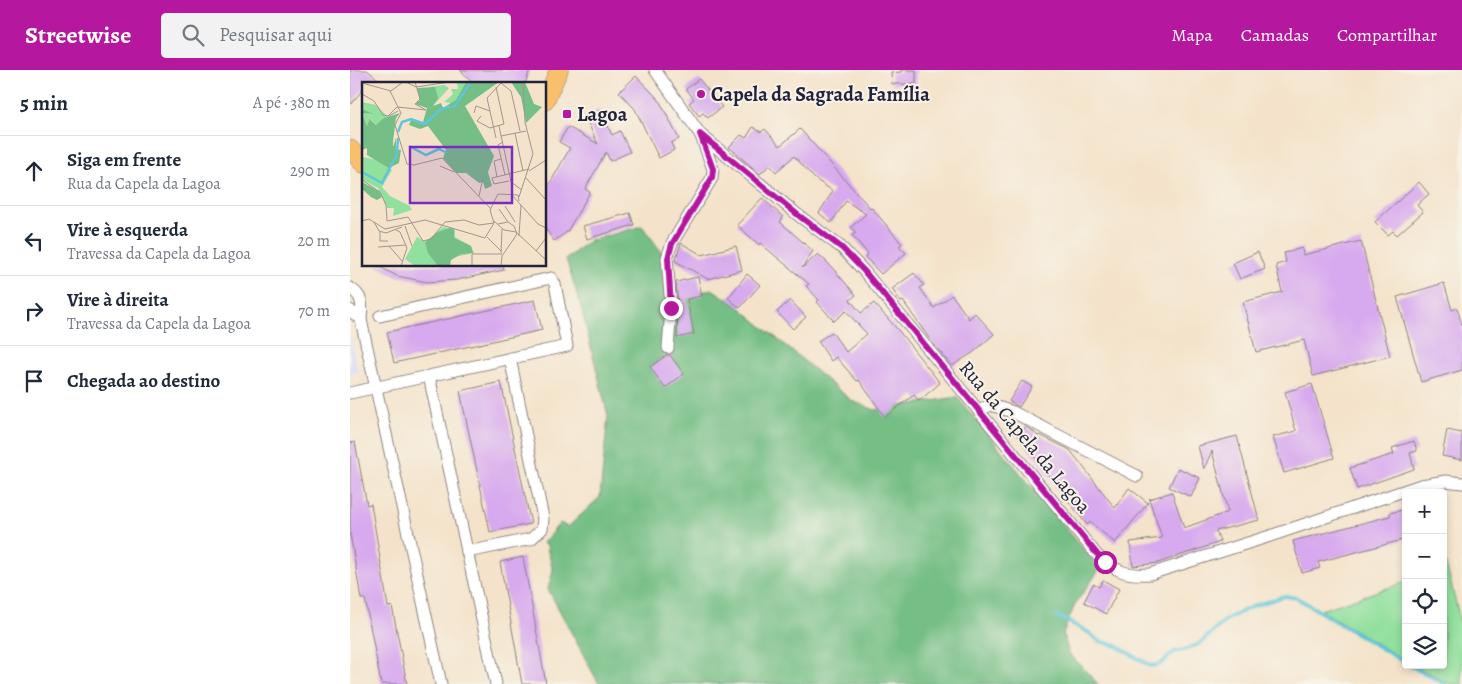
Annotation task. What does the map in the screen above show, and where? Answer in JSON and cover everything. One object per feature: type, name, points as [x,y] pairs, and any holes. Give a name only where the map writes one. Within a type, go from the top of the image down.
[{"type":"main road","points":[[546,99],[559,70]]},
{"type":"main road","points":[[350,149],[362,163]]},
{"type":"street","name":"Rua da Capela da Lagoa","points":[[654,70],[700,134],[798,215],[842,248],[864,271],[1097,554],[1114,568],[1134,575],[1150,574],[1421,485],[1446,481],[1462,483]]},
{"type":"street","points":[[668,348],[671,308],[668,258],[672,244],[712,178],[713,169],[700,134]]},
{"type":"street","points":[[350,393],[567,346],[555,284],[550,278],[380,316]]},
{"type":"street","points":[[350,288],[358,293],[362,305],[361,320],[440,684]]},
{"type":"street","points":[[350,310],[361,320]]},
{"type":"street","points":[[467,552],[531,538],[542,529],[543,518],[510,358]]},
{"type":"street","points":[[429,376],[496,684]]},
{"type":"street","points":[[978,410],[991,405],[1013,412],[1137,476]]},
{"type":"shaded area","points":[[350,336],[358,372],[350,374]]},
{"type":"green space","points":[[642,226],[661,251],[671,301],[712,289],[739,307],[852,401],[875,410],[957,397],[1100,569],[1075,604],[1063,634],[1069,653],[1098,684],[599,684],[548,589],[553,570],[548,546],[543,543],[560,523],[568,527],[600,497],[608,416],[581,307],[566,259],[589,241]]},
{"type":"green space","points":[[1447,568],[1462,628],[1462,684],[1450,684],[1421,669],[1447,669]]},
{"type":"green space","points":[[1402,583],[1402,659],[1321,610]]},
{"type":"building","points":[[350,70],[367,70],[382,82],[362,82],[362,90],[350,105]]},
{"type":"building","points":[[460,70],[530,70],[526,82],[473,82]]},
{"type":"building","points":[[901,70],[916,70],[916,84],[892,84],[891,73],[901,72]]},
{"type":"building","points":[[636,76],[659,100],[679,139],[671,143],[674,150],[659,158],[635,109],[619,92]]},
{"type":"building","name":"Capela da Sagrada Família","points":[[699,79],[722,107],[708,118],[703,113],[699,116],[689,103],[694,99],[686,89]]},
{"type":"building","points":[[600,110],[612,135],[620,131],[630,152],[610,161],[606,152],[585,189],[590,192],[567,232],[554,241],[546,229],[546,190],[570,148],[559,142],[568,127],[598,144],[585,117]]},
{"type":"building","points":[[753,127],[761,132],[765,129],[780,146],[800,129],[872,208],[902,244],[899,246],[906,253],[881,274],[865,257],[868,254],[852,235],[856,233],[851,227],[866,214],[846,201],[831,223],[819,213],[833,191],[815,179],[794,156],[776,172],[770,165],[760,174],[729,147],[741,135],[746,138]]},
{"type":"building","points":[[1419,182],[1429,194],[1417,205],[1423,212],[1397,235],[1393,231],[1388,235],[1375,222]]},
{"type":"building","points":[[762,198],[783,217],[780,222],[813,251],[802,268],[818,254],[856,295],[850,300],[861,313],[874,303],[940,383],[919,401],[914,395],[885,417],[859,380],[857,381],[836,357],[831,361],[818,341],[832,332],[846,352],[867,334],[846,311],[834,321],[806,286],[809,284],[760,243],[759,245],[737,225]]},
{"type":"building","points":[[630,213],[634,225],[587,239],[583,226]]},
{"type":"building","points":[[1361,241],[1390,356],[1313,376],[1304,340],[1256,352],[1243,302],[1282,292],[1276,265],[1286,262],[1284,253],[1302,248],[1303,255]]},
{"type":"building","points":[[681,243],[702,255],[736,246],[742,270],[708,279],[675,261]]},
{"type":"building","points":[[1258,252],[1265,269],[1240,279],[1233,263]]},
{"type":"building","points":[[378,266],[503,266],[504,270],[457,280],[427,282],[397,276]]},
{"type":"building","points":[[914,273],[924,285],[920,288],[934,308],[952,295],[969,319],[975,313],[994,334],[974,352],[952,366],[892,289]]},
{"type":"building","points":[[747,274],[760,285],[740,308],[728,298]]},
{"type":"building","points":[[698,277],[702,296],[687,299],[694,334],[677,338],[678,308],[676,282]]},
{"type":"building","points":[[1444,283],[1452,310],[1457,308],[1462,325],[1462,370],[1421,382],[1397,297]]},
{"type":"building","points":[[535,300],[542,330],[394,363],[387,332]]},
{"type":"building","points":[[790,300],[806,317],[793,329],[777,312]]},
{"type":"building","points":[[667,355],[670,355],[684,374],[665,388],[650,367]]},
{"type":"building","points":[[1022,381],[1032,387],[1019,407],[1009,401]]},
{"type":"building","points":[[501,382],[531,524],[490,532],[460,391]]},
{"type":"building","points":[[1312,384],[1334,458],[1284,473],[1273,437],[1296,431],[1285,392]]},
{"type":"building","points":[[1026,427],[1038,436],[1040,435],[1070,450],[1115,508],[1129,488],[1148,503],[1115,543],[1090,522],[1087,525],[1017,434]]},
{"type":"building","points":[[1447,430],[1462,433],[1462,460],[1442,456]]},
{"type":"building","points":[[1237,436],[1259,520],[1216,531],[1220,542],[1158,563],[1133,566],[1130,542],[1162,538],[1149,499],[1172,492],[1184,528],[1228,512],[1212,451],[1204,469],[1198,446]]},
{"type":"building","points":[[1414,441],[1417,451],[1410,453],[1414,469],[1357,489],[1350,468],[1394,454],[1392,448]]},
{"type":"building","points":[[355,442],[367,505],[371,504],[388,607],[392,606],[407,684],[381,684],[365,599],[361,599],[350,533],[350,443]]},
{"type":"building","points":[[1178,468],[1200,478],[1191,497],[1169,487]]},
{"type":"building","points":[[1402,510],[1402,540],[1318,562],[1320,568],[1302,573],[1293,541],[1390,516],[1390,513]]},
{"type":"building","points":[[523,557],[546,684],[522,684],[500,562]]},
{"type":"building","points":[[1103,580],[1119,589],[1106,614],[1084,602],[1093,584],[1099,587]]},
{"type":"waterway","points":[[1057,616],[1088,632],[1099,641],[1115,645],[1151,666],[1161,664],[1174,652],[1199,644],[1227,619],[1253,606],[1285,596],[1297,598],[1402,661]]},
{"type":"waterway","points":[[1417,669],[1445,684]]},
{"type":"place","name":"Capela da Sagrada Família","points":[[701,94]]},
{"type":"place","name":"Lagoa","points":[[567,114]]},
{"type":"route","points":[[671,308],[668,258],[672,244],[712,178],[713,169],[700,134],[798,215],[842,248],[864,271],[1105,562]]}]
